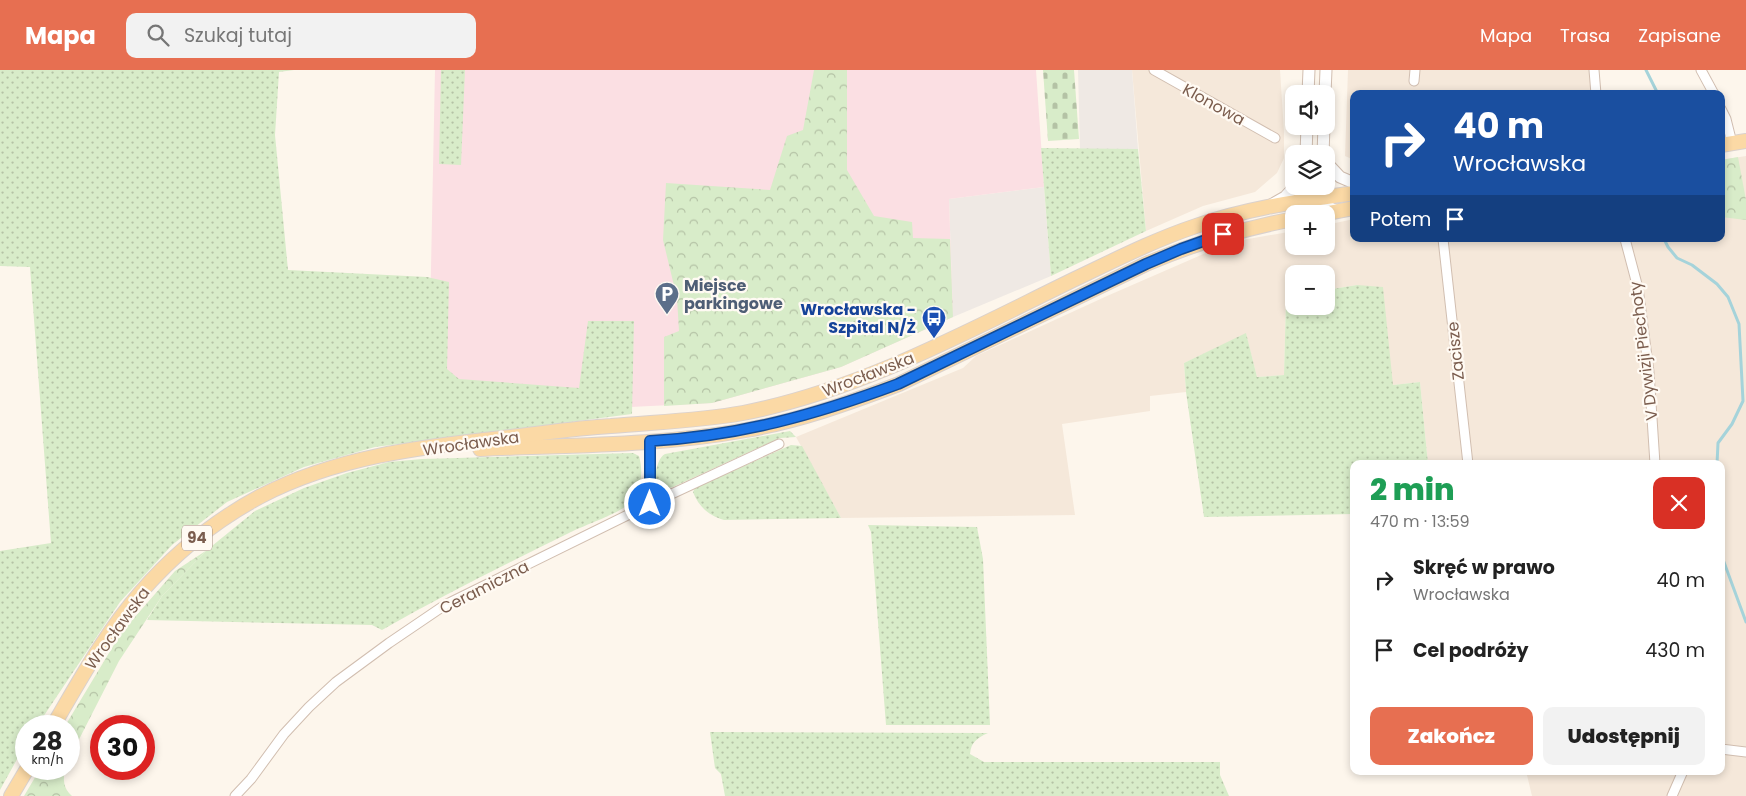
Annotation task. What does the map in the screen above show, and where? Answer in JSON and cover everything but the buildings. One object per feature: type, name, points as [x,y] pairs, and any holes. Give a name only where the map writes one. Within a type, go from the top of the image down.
[{"type":"main road","points":[[1726,144],[1746,141]]},
{"type":"main road","name":"Wrocławska","points":[[1335,193],[1350,193]]},
{"type":"main road","name":"Wrocławska","points":[[60,715],[91,662],[136,598],[170,563],[200,536],[232,513],[284,485],[342,464],[431,446],[596,427],[668,423],[711,418],[743,413],[803,398],[889,368],[1156,241],[1217,219],[1267,208],[1311,195]]},
{"type":"main road","points":[[1335,212],[1350,209]]},
{"type":"main road","name":"Wrocławska","points":[[415,450],[457,450],[678,440],[746,430],[807,415],[857,400],[898,384],[1146,264],[1181,249],[1223,234],[1285,220]]},
{"type":"main road","points":[[11,796],[21,780]]},
{"type":"street","name":"Klonowa","points":[[1154,70],[1274,138]]},
{"type":"street","points":[[1308,85],[1309,70]]},
{"type":"street","points":[[1325,85],[1326,70]]},
{"type":"street","points":[[1414,81],[1415,70]]},
{"type":"street","points":[[1594,70],[1596,90]]},
{"type":"street","points":[[1701,70],[1712,90]]},
{"type":"street","points":[[1725,117],[1726,144]]},
{"type":"street","points":[[1335,172],[1340,177],[1350,182]]},
{"type":"street","points":[[1267,208],[1287,195]]},
{"type":"street","points":[[1319,195],[1325,207],[1339,211]]},
{"type":"street","name":"Zacisze","points":[[1443,242],[1468,460]]},
{"type":"street","name":"V Dywizji Piechoty","points":[[1626,242],[1639,296],[1649,372],[1655,460]]},
{"type":"street","points":[[650,441],[650,504]]},
{"type":"street","name":"Ceramiczna","points":[[235,796],[251,779],[284,734],[336,682],[445,605],[650,504],[779,444]]},
{"type":"street","points":[[1725,749],[1746,752]]},
{"type":"street","points":[[1672,796],[1681,775]]},
{"type":"shaded area","points":[[435,70],[1036,70],[1044,187],[949,199],[953,317],[841,367],[712,403],[428,417]]},
{"type":"shaded area","points":[[1078,70],[1132,70],[1138,149],[1080,149]]},
{"type":"shaded area","points":[[1132,70],[1280,70],[1284,158],[1277,173],[1255,192],[1203,206],[1146,231]]},
{"type":"shaded area","points":[[1348,70],[1589,70],[1591,90],[1350,90],[1350,158],[1345,156]]},
{"type":"shaded area","points":[[1746,156],[1746,796],[1532,796],[1527,775],[1725,775],[1725,460],[1428,460],[1420,382],[1393,385],[1357,285],[1335,289],[1335,265],[1285,265],[1284,375],[1257,377],[1246,334],[1184,363],[1186,392],[1150,396],[1150,411],[1062,424],[1075,515],[841,518],[796,437],[963,368],[976,356],[1231,242],[1285,233],[1285,255],[1335,255],[1335,223],[1350,220],[1350,242],[1725,242],[1725,159]]},
{"type":"shaded area","points":[[1044,187],[1051,276],[953,317],[949,199]]},
{"type":"green space","points":[[0,70],[294,70],[279,72],[275,135],[288,270],[427,277],[449,282],[447,369],[459,379],[579,388],[588,321],[634,321],[632,414],[375,447],[304,467],[227,502],[172,545],[120,602],[44,715],[15,715],[15,763],[0,790],[0,551],[51,543],[30,267],[0,266]]},
{"type":"green space","points":[[441,70],[465,70],[461,165],[439,164]]},
{"type":"green space","points":[[814,70],[847,70],[847,170],[874,216],[912,222],[913,238],[950,239],[953,317],[841,367],[712,403],[664,406],[664,337],[679,331],[677,298],[663,240],[666,183],[770,190],[787,136],[803,130]]},
{"type":"green space","points":[[1043,70],[1074,70],[1079,139],[1048,141]]},
{"type":"green space","points":[[1041,148],[1138,149],[1146,231],[1051,276]]},
{"type":"green space","points":[[1738,157],[1746,200],[1746,220],[1725,217],[1725,159]]},
{"type":"green space","points":[[1357,285],[1383,287],[1393,385],[1420,382],[1428,460],[1350,460],[1350,514],[1204,517],[1186,392],[1184,363],[1246,333],[1257,377],[1284,375],[1286,315],[1335,315],[1335,289]]},
{"type":"green space","points":[[790,431],[796,437],[780,438],[673,487],[663,489],[657,484],[657,467],[660,459],[665,454]]},
{"type":"green space","points":[[791,445],[802,446],[841,518],[724,520],[713,516],[705,510],[695,497],[693,492],[695,488]]},
{"type":"green space","points":[[633,453],[639,456],[641,476],[638,489],[627,505],[608,516],[498,568],[382,630],[372,625],[147,620],[162,596],[207,550],[255,511],[304,488],[347,473],[389,462],[422,459]]},
{"type":"green space","points":[[868,525],[977,527],[983,559],[990,725],[886,725],[871,532]]},
{"type":"green space","points":[[207,550],[162,596],[119,661],[80,737],[80,715],[72,715],[121,633],[175,571]]},
{"type":"green space","points":[[710,732],[988,733],[975,741],[970,754],[984,762],[1220,762],[1220,775],[1229,796],[725,796],[721,774],[715,768]]},
{"type":"green space","points":[[33,780],[64,780],[67,790],[72,796],[24,796]]},
{"type":"waterway","points":[[1646,70],[1656,90]]},
{"type":"waterway","points":[[1666,242],[1677,258],[1692,265],[1717,284],[1728,297],[1739,324],[1743,401],[1732,424],[1718,443],[1717,460]]},
{"type":"waterway","points":[[1725,565],[1746,622]]},
{"type":"place","name":"Miejsce parkingowe","points":[[667,315]]},
{"type":"place","name":"Wrocławska - Szpital N/Ż","points":[[934,339]]},
{"type":"route","points":[[650,504],[650,441],[678,440],[746,430],[857,400],[898,384],[1146,264],[1223,234]]}]
